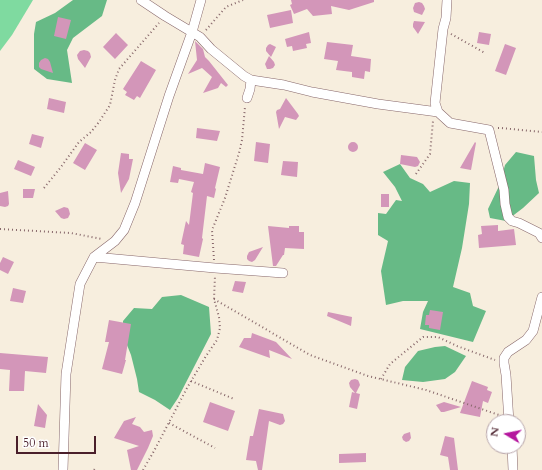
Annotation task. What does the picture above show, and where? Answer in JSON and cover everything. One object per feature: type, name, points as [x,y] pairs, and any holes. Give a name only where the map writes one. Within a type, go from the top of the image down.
[{"type":"street","points":[[141,0],[200,37],[211,49],[251,80],[284,85],[312,92],[436,112],[450,123],[489,130],[504,190],[508,217],[512,221],[539,233],[542,238]]},
{"type":"street","points":[[63,470],[66,374],[80,284],[94,257],[115,241],[124,230],[135,203],[168,96],[192,32],[201,0]]},
{"type":"street","points":[[436,112],[435,102],[447,0]]},
{"type":"street","points":[[247,98],[251,80]]},
{"type":"street","points":[[94,257],[283,273]]},
{"type":"street","points":[[509,414],[504,358],[508,352],[526,340],[532,331],[542,297]]},
{"type":"street","points":[[512,454],[513,470]]},
{"type":"path","points":[[200,37],[226,7],[243,0]]},
{"type":"path","points":[[44,188],[79,142],[91,132],[99,122],[110,105],[115,80],[119,70],[165,16]]},
{"type":"path","points":[[443,29],[485,53]]},
{"type":"path","points":[[143,470],[191,381],[217,340],[220,328],[214,299],[215,268],[212,230],[225,198],[239,152],[242,140],[244,109],[247,98]]},
{"type":"path","points":[[416,174],[430,154],[436,112]]},
{"type":"path","points":[[489,130],[501,128],[542,132]]},
{"type":"path","points":[[0,230],[71,233],[115,241]]},
{"type":"path","points":[[214,299],[310,355],[368,376],[426,390],[495,414]]},
{"type":"path","points":[[381,379],[390,364],[423,337],[438,337],[457,346],[504,363]]},
{"type":"path","points":[[191,381],[234,399]]},
{"type":"path","points":[[169,423],[215,448]]},
{"type":"green space","points":[[0,0],[33,0],[12,35],[0,51]]},
{"type":"green space","points":[[73,0],[107,0],[102,16],[73,38],[67,50],[72,83],[47,79],[34,69],[34,34],[36,22],[55,13]]},
{"type":"green space","points":[[516,152],[534,156],[536,180],[539,193],[506,221],[490,218],[488,209],[500,184],[505,165]]},
{"type":"green space","points":[[400,164],[410,178],[423,184],[430,192],[454,181],[470,183],[469,204],[462,248],[453,287],[470,293],[473,306],[486,311],[473,342],[420,329],[423,312],[428,301],[403,301],[386,305],[381,271],[388,241],[378,235],[378,213],[386,214],[396,200],[402,201],[395,187],[383,172]]},
{"type":"green space","points":[[181,295],[209,307],[211,334],[178,398],[170,410],[139,392],[131,355],[123,335],[123,321],[134,308],[152,309],[162,297]]},
{"type":"green space","points":[[445,346],[466,356],[455,372],[445,379],[423,382],[402,380],[405,367],[418,351]]},
{"type":"building","points":[[291,0],[374,0],[374,2],[349,10],[331,6],[332,14],[313,16],[307,9],[294,14],[290,5],[292,4]]},
{"type":"building","points":[[415,3],[422,3],[425,9],[422,15],[414,12],[413,8]]},
{"type":"building","points":[[291,10],[293,23],[270,28],[267,15]]},
{"type":"building","points":[[58,17],[71,20],[66,39],[54,36]]},
{"type":"building","points":[[414,21],[425,22],[418,34],[413,27]]},
{"type":"building","points":[[309,32],[311,43],[306,44],[307,48],[293,51],[292,46],[287,47],[285,39]]},
{"type":"building","points":[[479,32],[491,34],[489,45],[477,43]]},
{"type":"building","points":[[116,33],[128,45],[115,59],[103,47]]},
{"type":"building","points":[[195,41],[203,49],[205,57],[228,85],[226,87],[221,83],[218,88],[203,93],[212,77],[202,68],[188,74],[197,60]]},
{"type":"building","points":[[327,42],[353,45],[351,56],[371,59],[370,72],[365,71],[364,79],[352,77],[352,72],[336,70],[338,61],[324,59]]},
{"type":"building","points":[[270,44],[276,47],[271,57],[266,51],[266,48]]},
{"type":"building","points":[[505,44],[516,48],[506,75],[495,71]]},
{"type":"building","points":[[84,50],[90,53],[91,57],[85,68],[78,59],[77,55],[80,51]]},
{"type":"building","points":[[269,56],[275,65],[273,68],[267,69],[265,64]]},
{"type":"building","points":[[45,58],[50,62],[53,73],[39,67],[41,60]]},
{"type":"building","points":[[141,61],[156,70],[140,98],[137,96],[134,100],[125,95],[127,92],[123,89]]},
{"type":"building","points":[[49,98],[66,102],[64,113],[47,109]]},
{"type":"building","points":[[286,98],[299,116],[296,120],[285,117],[279,129],[276,112],[280,109]]},
{"type":"building","points":[[197,128],[220,131],[217,141],[196,138]]},
{"type":"building","points":[[32,134],[44,137],[41,148],[29,144]]},
{"type":"building","points":[[256,142],[270,144],[268,163],[254,161]]},
{"type":"building","points":[[351,142],[355,142],[358,147],[355,152],[351,152],[348,149],[348,145]]},
{"type":"building","points":[[475,142],[471,170],[460,168]]},
{"type":"building","points":[[85,143],[97,150],[85,170],[73,163]]},
{"type":"building","points":[[121,153],[129,154],[129,159],[133,159],[129,179],[121,193],[118,173]]},
{"type":"building","points":[[401,155],[417,157],[420,162],[418,166],[415,167],[400,164]]},
{"type":"building","points":[[18,160],[35,167],[31,176],[14,169]]},
{"type":"building","points":[[283,161],[298,162],[297,177],[281,175]]},
{"type":"building","points":[[205,163],[220,167],[214,198],[207,196],[203,239],[199,257],[183,254],[184,245],[181,244],[186,221],[189,225],[193,193],[191,192],[194,182],[179,179],[178,183],[170,182],[173,166],[181,168],[181,170],[203,174]]},
{"type":"building","points":[[23,189],[35,189],[33,198],[23,198]]},
{"type":"building","points":[[8,191],[8,206],[0,206],[0,193]]},
{"type":"building","points":[[381,194],[389,194],[389,207],[381,207]]},
{"type":"building","points":[[64,207],[68,208],[70,214],[68,218],[64,219],[61,218],[55,211]]},
{"type":"building","points":[[498,225],[498,231],[514,229],[516,245],[479,248],[478,235],[482,234],[481,226]]},
{"type":"building","points":[[268,226],[289,228],[289,226],[299,226],[299,232],[304,232],[304,249],[285,248],[284,255],[276,266],[273,266]]},
{"type":"building","points":[[263,247],[255,260],[252,262],[247,259],[249,252]]},
{"type":"building","points":[[3,257],[14,262],[8,274],[0,270],[0,263]]},
{"type":"building","points":[[235,281],[246,282],[243,293],[232,291]]},
{"type":"building","points":[[13,288],[26,291],[23,303],[10,301]]},
{"type":"building","points":[[430,310],[443,312],[440,330],[429,328],[429,325],[425,325],[426,315],[429,315]]},
{"type":"building","points":[[328,312],[352,317],[351,326],[327,316]]},
{"type":"building","points":[[109,320],[131,324],[126,360],[122,374],[102,369],[109,342],[105,342]]},
{"type":"building","points":[[252,333],[276,342],[292,359],[269,350],[270,358],[239,347],[244,338],[251,338]]},
{"type":"building","points":[[0,353],[48,357],[46,373],[25,371],[24,391],[9,391],[10,370],[0,369]]},
{"type":"building","points":[[351,380],[358,380],[360,385],[356,393],[360,394],[357,409],[349,407],[352,392],[355,393],[350,387],[349,383]]},
{"type":"building","points":[[472,381],[488,387],[487,390],[492,392],[488,403],[483,401],[480,417],[460,413]]},
{"type":"building","points":[[210,402],[235,411],[228,431],[203,422]]},
{"type":"building","points":[[444,402],[461,407],[441,412],[436,405]]},
{"type":"building","points":[[38,404],[47,415],[45,428],[34,426]]},
{"type":"building","points":[[259,409],[283,414],[285,421],[280,425],[269,421],[262,470],[258,470],[256,461],[246,460],[250,436],[253,436]]},
{"type":"building","points":[[136,417],[132,424],[140,427],[144,432],[152,430],[153,436],[137,470],[131,470],[127,450],[139,446],[114,438],[124,421]]},
{"type":"building","points":[[410,432],[411,438],[406,442],[402,437],[404,434]]},
{"type":"building","points":[[445,436],[454,438],[458,470],[450,470],[448,457],[440,455]]},
{"type":"building","points":[[366,453],[366,462],[339,463],[339,454]]}]
